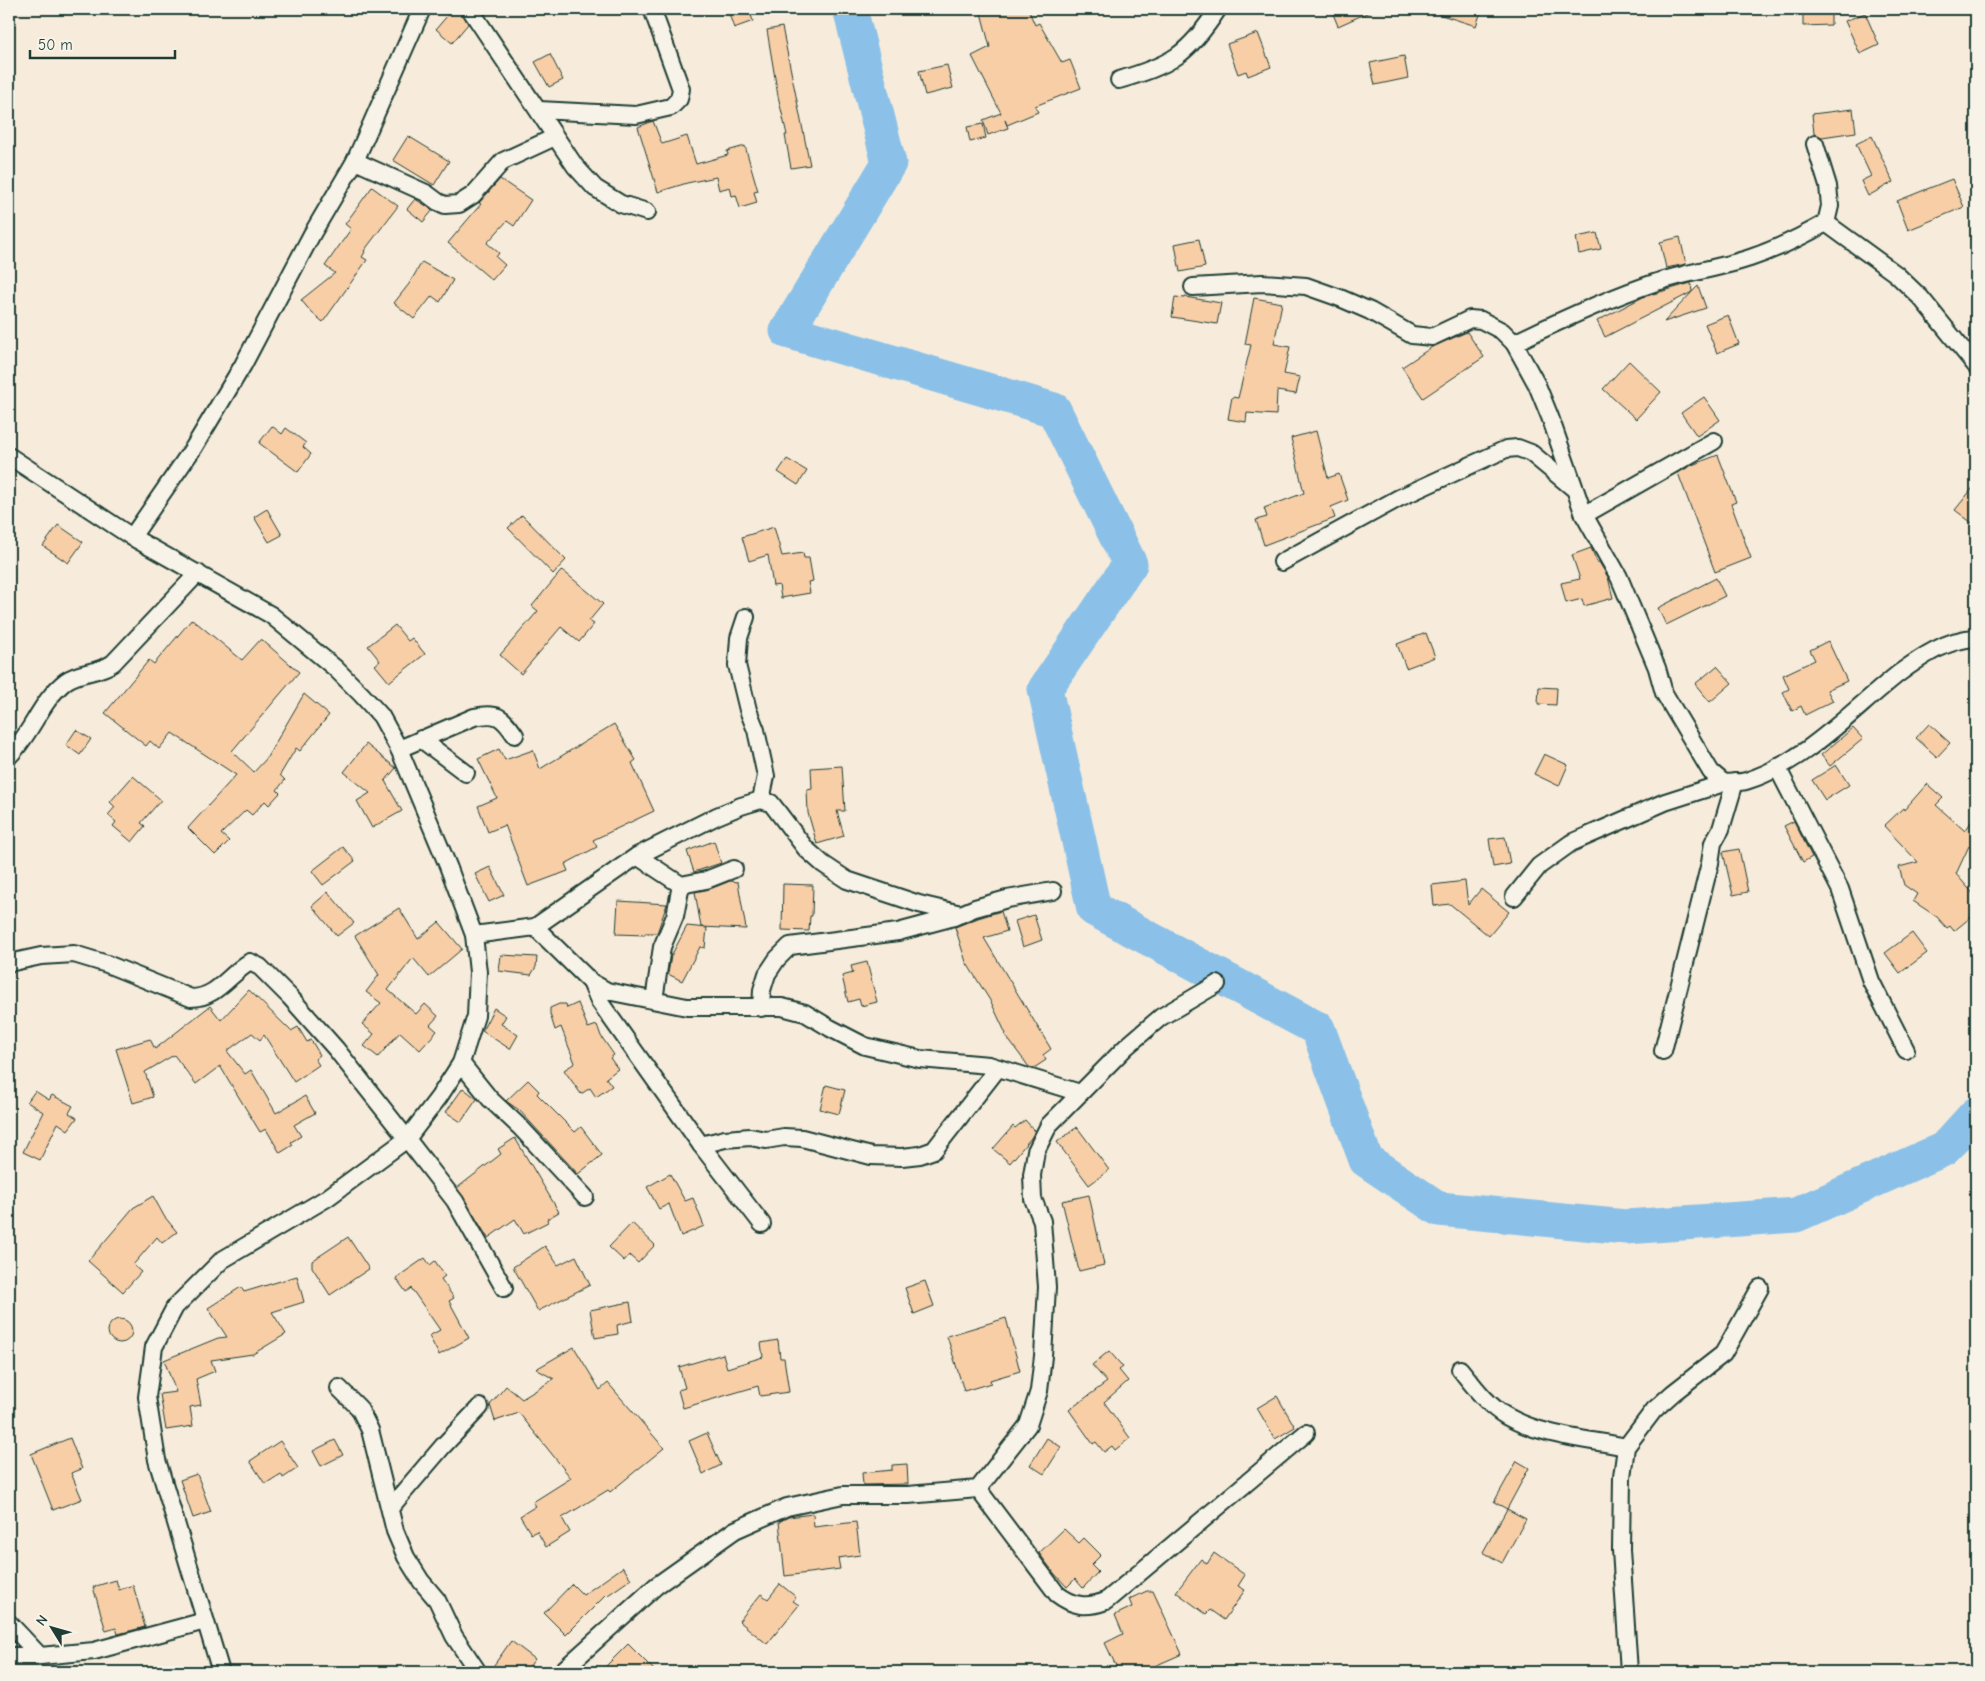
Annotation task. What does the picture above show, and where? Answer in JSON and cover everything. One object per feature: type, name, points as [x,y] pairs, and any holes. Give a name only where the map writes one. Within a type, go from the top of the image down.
[{"type":"street","points":[[132,537],[194,447],[228,390],[312,234],[355,161],[422,9]]},
{"type":"street","points":[[470,9],[539,110],[555,137],[595,188],[621,204],[647,212]]},
{"type":"street","points":[[539,110],[636,115],[671,107],[679,99],[681,89],[652,9]]},
{"type":"street","points":[[1120,80],[1171,62],[1186,50],[1204,30],[1218,9]]},
{"type":"street","points":[[355,161],[426,193],[438,202],[446,205],[459,204],[479,189],[502,161],[555,137]]},
{"type":"street","points":[[1514,343],[1622,294],[1660,281],[1749,258],[1791,243],[1826,223],[1830,206],[1828,186],[1815,144]]},
{"type":"street","points":[[1826,223],[1896,274],[1921,298],[1976,366]]},
{"type":"street","points":[[1193,287],[1262,282],[1306,286],[1370,311],[1412,335],[1432,337],[1470,319],[1481,320],[1502,331],[1514,343],[1537,385],[1572,487],[1584,515],[1619,577],[1657,668],[1664,693],[1712,772],[1730,782]]},
{"type":"street","points":[[1584,515],[1714,441]]},
{"type":"street","points":[[1282,562],[1399,498],[1506,449],[1518,448],[1531,453],[1572,487]]},
{"type":"street","points":[[9,456],[132,537],[270,615],[335,668],[382,716],[399,749],[474,935],[478,972],[476,1016],[461,1063],[407,1139],[327,1198],[222,1260],[175,1307],[154,1347],[147,1398],[156,1460],[205,1621],[224,1670]]},
{"type":"street","points":[[9,756],[60,686],[74,676],[104,670],[113,663],[198,573]]},
{"type":"street","points":[[746,618],[740,638],[737,666],[748,710],[756,730],[766,776],[761,800]]},
{"type":"street","points":[[1514,897],[1539,866],[1571,843],[1665,802],[1730,782],[1745,781],[1777,767],[1825,737],[1868,698],[1925,654],[1952,643],[1976,638]]},
{"type":"street","points":[[399,749],[474,717],[485,715],[497,715],[506,722],[515,735]]},
{"type":"street","points":[[421,739],[466,773]]},
{"type":"street","points":[[1777,767],[1840,889],[1871,981],[1906,1050]]},
{"type":"street","points":[[1663,1051],[1710,863],[1713,842],[1721,829],[1730,782]]},
{"type":"street","points":[[474,935],[535,927],[637,856],[717,816],[761,800],[771,803],[806,849],[823,864],[847,880],[919,904],[961,914]]},
{"type":"street","points":[[637,856],[681,885],[706,880],[734,869]]},
{"type":"street","points":[[654,1000],[662,947],[675,916],[681,885]]},
{"type":"street","points":[[761,1008],[762,990],[767,974],[777,959],[790,946],[898,932],[1007,899],[1053,891]]},
{"type":"street","points":[[535,927],[591,982],[608,991],[686,1007],[782,1008],[805,1013],[865,1046],[920,1059],[989,1065],[1080,1093]]},
{"type":"street","points":[[9,963],[41,956],[74,954],[107,964],[191,998],[202,998],[216,991],[250,962],[260,967],[290,997],[336,1049],[455,1201],[504,1288]]},
{"type":"street","points":[[591,982],[599,1001],[701,1145],[762,1224]]},
{"type":"street","points":[[561,1672],[656,1586],[734,1530],[743,1526],[787,1507],[843,1495],[908,1495],[978,1489],[1028,1425],[1039,1391],[1043,1356],[1046,1270],[1042,1221],[1033,1199],[1032,1175],[1036,1151],[1049,1125],[1126,1047],[1161,1017],[1217,984]]},
{"type":"street","points":[[461,1063],[490,1100],[521,1128],[585,1197]]},
{"type":"street","points":[[701,1145],[725,1139],[750,1137],[766,1140],[784,1137],[802,1138],[871,1156],[902,1157],[920,1155],[934,1150],[998,1068]]},
{"type":"street","points":[[1629,1672],[1621,1550],[1622,1476],[1626,1447],[1654,1410],[1672,1393],[1723,1354],[1760,1288]]},
{"type":"street","points":[[1460,1369],[1482,1396],[1506,1416],[1542,1430],[1626,1447]]},
{"type":"street","points":[[339,1388],[359,1408],[370,1430],[395,1531],[406,1557],[421,1581],[438,1600],[454,1636],[478,1672]]},
{"type":"street","points":[[390,1508],[480,1406]]},
{"type":"street","points":[[978,1489],[1057,1594],[1068,1602],[1081,1606],[1094,1606],[1106,1601],[1306,1433]]},
{"type":"street","points":[[9,1656],[40,1656],[94,1651],[205,1621]]},
{"type":"street","points":[[9,1623],[40,1656]]},
{"type":"building","points":[[453,9],[460,9],[468,24],[452,43],[436,29]]},
{"type":"building","points":[[749,9],[753,21],[734,28],[729,14]]},
{"type":"building","points":[[980,9],[1028,9],[1035,25],[1039,23],[1062,63],[1070,60],[1081,88],[1035,106],[1038,112],[1007,125],[1005,120],[1008,128],[988,135],[983,120],[1001,113],[972,56],[990,47]]},
{"type":"building","points":[[1331,9],[1376,9],[1338,26]]},
{"type":"building","points":[[1432,9],[1482,9],[1476,26],[1432,12]]},
{"type":"building","points":[[1803,9],[1831,9],[1831,25],[1803,26]]},
{"type":"building","points":[[1865,13],[1879,45],[1860,54],[1845,21]]},
{"type":"building","points":[[782,27],[810,165],[791,168],[785,135],[787,135],[778,96],[767,30]]},
{"type":"building","points":[[1258,33],[1271,67],[1248,76],[1246,71],[1238,74],[1227,44]]},
{"type":"building","points":[[550,54],[563,80],[549,87],[535,62]]},
{"type":"building","points":[[1404,56],[1408,78],[1375,85],[1370,63]]},
{"type":"building","points":[[947,65],[953,88],[925,95],[919,71]]},
{"type":"building","points":[[1853,109],[1856,132],[1822,137],[1814,134],[1812,114]]},
{"type":"building","points":[[653,121],[662,144],[687,136],[696,164],[728,155],[727,151],[745,146],[758,191],[754,192],[757,203],[740,208],[736,195],[732,196],[730,187],[719,190],[716,177],[658,192],[638,127]]},
{"type":"building","points":[[983,124],[986,138],[970,142],[967,127]]},
{"type":"building","points":[[408,136],[449,161],[434,185],[393,160]]},
{"type":"building","points":[[1872,136],[1893,182],[1868,196],[1861,181],[1871,176],[1856,144]]},
{"type":"building","points":[[500,179],[531,200],[514,226],[507,221],[487,243],[499,253],[496,257],[505,265],[492,280],[448,243]]},
{"type":"building","points":[[1952,179],[1964,207],[1908,230],[1897,201]]},
{"type":"building","points":[[372,187],[398,206],[364,251],[362,257],[367,260],[323,322],[301,300],[335,273],[325,266],[351,229],[345,224]]},
{"type":"building","points":[[415,199],[433,210],[423,222],[407,209]]},
{"type":"building","points":[[1597,233],[1601,249],[1579,254],[1576,237]]},
{"type":"building","points":[[1680,237],[1686,264],[1666,268],[1660,242]]},
{"type":"building","points":[[1199,239],[1205,267],[1180,272],[1175,244]]},
{"type":"building","points":[[422,262],[453,280],[440,302],[432,296],[414,319],[394,303],[409,284]]},
{"type":"building","points":[[1691,283],[1692,292],[1605,337],[1597,321],[1643,297]]},
{"type":"building","points":[[1698,286],[1706,308],[1664,322]]},
{"type":"building","points":[[1175,297],[1221,303],[1217,324],[1172,317]]},
{"type":"building","points":[[1254,298],[1282,303],[1274,344],[1290,347],[1284,374],[1300,377],[1296,394],[1277,391],[1276,415],[1247,413],[1246,422],[1228,419],[1232,397],[1238,398],[1251,345],[1245,344]]},
{"type":"building","points":[[1728,315],[1739,344],[1717,353],[1705,324]]},
{"type":"building","points":[[1467,332],[1484,357],[1423,398],[1402,367],[1432,347]]},
{"type":"building","points":[[1629,361],[1661,392],[1636,419],[1603,389]]},
{"type":"building","points":[[1704,397],[1720,420],[1697,436],[1681,413]]},
{"type":"building","points":[[272,426],[282,434],[286,428],[306,443],[303,447],[311,454],[298,472],[259,443]]},
{"type":"building","points":[[1316,431],[1328,478],[1339,474],[1348,500],[1331,507],[1335,518],[1264,545],[1256,520],[1267,517],[1264,508],[1304,493],[1291,438]]},
{"type":"building","points":[[1718,455],[1736,502],[1731,504],[1751,558],[1715,572],[1678,473],[1692,465]]},
{"type":"building","points":[[787,459],[807,471],[798,485],[778,472]]},
{"type":"building","points":[[1976,484],[1976,526],[1955,510]]},
{"type":"building","points":[[267,509],[282,535],[269,542],[254,517]]},
{"type":"building","points":[[522,515],[566,560],[553,574],[508,528]]},
{"type":"building","points":[[58,525],[83,542],[68,563],[43,546]]},
{"type":"building","points":[[774,527],[782,556],[803,553],[804,558],[809,558],[813,581],[808,582],[810,593],[781,598],[779,585],[773,586],[768,555],[749,561],[742,537]]},
{"type":"building","points":[[1591,548],[1597,562],[1599,562],[1608,577],[1613,598],[1584,606],[1582,599],[1566,603],[1561,583],[1580,579],[1572,555]]},
{"type":"building","points":[[562,570],[603,604],[589,621],[594,624],[579,642],[561,627],[521,674],[500,655],[538,611],[532,606]]},
{"type":"building","points":[[1716,578],[1725,596],[1666,625],[1658,608]]},
{"type":"building","points":[[192,619],[242,660],[261,639],[299,672],[232,751],[254,772],[266,759],[304,694],[329,715],[300,751],[296,748],[280,775],[285,780],[277,790],[280,793],[269,805],[265,801],[252,815],[246,810],[221,834],[229,841],[215,855],[188,828],[236,775],[172,733],[159,749],[150,741],[146,746],[105,713],[149,660],[154,664]]},
{"type":"building","points":[[395,625],[408,641],[412,638],[425,654],[389,682],[375,665],[380,661],[368,646]]},
{"type":"building","points":[[1426,633],[1435,657],[1406,668],[1397,644]]},
{"type":"building","points":[[1828,641],[1847,681],[1827,690],[1833,701],[1805,715],[1801,706],[1792,711],[1783,692],[1789,689],[1783,675],[1815,660],[1810,650]]},
{"type":"building","points":[[1717,666],[1732,683],[1710,702],[1695,684]]},
{"type":"building","points":[[1539,687],[1557,688],[1556,705],[1538,704]]},
{"type":"building","points":[[614,724],[636,760],[632,763],[654,811],[593,840],[597,847],[565,864],[568,871],[528,886],[505,825],[488,832],[478,806],[497,798],[478,759],[499,749],[505,760],[533,750],[540,769]]},
{"type":"building","points":[[1929,724],[1950,743],[1937,757],[1916,738]]},
{"type":"building","points":[[1853,728],[1863,739],[1830,766],[1821,755]]},
{"type":"building","points":[[76,730],[91,739],[80,755],[66,745]]},
{"type":"building","points":[[366,744],[396,768],[385,781],[402,811],[372,828],[357,801],[370,793],[344,772]]},
{"type":"building","points":[[1544,754],[1568,765],[1559,786],[1534,774]]},
{"type":"building","points":[[1836,765],[1849,785],[1825,800],[1812,780]]},
{"type":"building","points":[[842,766],[845,811],[837,811],[844,836],[817,844],[808,813],[807,790],[812,789],[811,768]]},
{"type":"building","points":[[133,776],[161,800],[141,823],[145,826],[132,842],[113,826],[116,822],[108,815],[115,807],[110,802]]},
{"type":"building","points":[[1927,784],[1943,798],[1936,805],[1965,831],[1976,815],[1976,852],[1969,846],[1956,874],[1976,897],[1976,913],[1954,931],[1950,926],[1947,928],[1937,917],[1913,901],[1917,894],[1904,885],[1899,867],[1918,862],[1884,826],[1903,808],[1904,810]]},
{"type":"building","points":[[1794,821],[1812,857],[1803,862],[1784,826]]},
{"type":"building","points":[[1505,837],[1510,864],[1493,867],[1489,839]]},
{"type":"building","points":[[714,841],[721,863],[694,872],[687,851]]},
{"type":"building","points":[[343,847],[355,861],[323,885],[312,871]]},
{"type":"building","points":[[1739,849],[1748,892],[1733,895],[1723,852]]},
{"type":"building","points":[[490,867],[504,895],[489,902],[475,874]]},
{"type":"building","points":[[730,881],[738,882],[746,929],[701,927],[695,892],[710,889]]},
{"type":"building","points":[[1465,881],[1468,905],[1481,889],[1509,912],[1489,936],[1450,904],[1434,906],[1432,885]]},
{"type":"building","points":[[783,884],[813,885],[812,916],[810,916],[809,931],[782,930]]},
{"type":"building","points":[[328,892],[354,923],[337,936],[312,906]]},
{"type":"building","points":[[618,901],[667,904],[657,933],[645,933],[645,935],[616,934]]},
{"type":"building","points":[[399,908],[418,939],[439,922],[462,949],[429,977],[413,958],[388,990],[416,1014],[425,1004],[438,1016],[430,1025],[437,1031],[420,1050],[400,1032],[378,1057],[364,1046],[374,1034],[362,1024],[381,1003],[366,992],[379,975],[355,936]]},
{"type":"building","points":[[1001,911],[1007,931],[984,938],[1051,1049],[1043,1055],[1046,1060],[1034,1068],[1029,1067],[1005,1035],[991,1002],[966,962],[955,927]]},
{"type":"building","points":[[1034,915],[1042,940],[1023,947],[1015,921]]},
{"type":"building","points":[[687,926],[707,928],[705,948],[700,947],[682,981],[668,974],[671,956]]},
{"type":"building","points":[[1912,933],[1927,953],[1900,973],[1885,953]]},
{"type":"building","points":[[501,955],[537,957],[536,967],[531,975],[499,971]]},
{"type":"building","points":[[867,962],[877,1002],[861,1006],[859,999],[848,1002],[842,976],[853,973],[851,966]]},
{"type":"building","points":[[249,990],[291,1031],[298,1027],[307,1042],[311,1040],[320,1055],[315,1059],[319,1065],[294,1082],[264,1035],[260,1040],[252,1033],[227,1051],[245,1074],[251,1070],[276,1113],[305,1096],[315,1113],[294,1125],[301,1136],[291,1142],[293,1145],[280,1153],[266,1129],[260,1132],[220,1066],[196,1084],[174,1055],[145,1072],[153,1097],[133,1103],[116,1049],[150,1039],[155,1049],[210,1006],[221,1020]]},
{"type":"building","points":[[578,1003],[588,1028],[597,1025],[601,1036],[614,1055],[610,1058],[618,1069],[606,1078],[612,1086],[596,1097],[590,1088],[581,1094],[564,1070],[575,1063],[561,1027],[555,1030],[550,1014],[550,1008],[559,1004],[566,1004],[567,1008]]},
{"type":"building","points":[[494,1008],[506,1016],[501,1024],[518,1035],[510,1049],[482,1031]]},
{"type":"building","points":[[528,1080],[539,1091],[537,1094],[575,1132],[581,1127],[602,1155],[578,1174],[519,1110],[506,1101]]},
{"type":"building","points":[[826,1085],[845,1090],[839,1114],[820,1109]]},
{"type":"building","points":[[463,1088],[477,1099],[461,1122],[446,1112]]},
{"type":"building","points":[[35,1091],[49,1100],[52,1095],[73,1106],[69,1113],[77,1118],[68,1130],[58,1123],[40,1160],[23,1152],[43,1112],[27,1102]]},
{"type":"building","points":[[1025,1120],[1035,1131],[1010,1163],[993,1149],[1013,1126],[1015,1128]]},
{"type":"building","points":[[1077,1127],[1109,1170],[1089,1185],[1057,1142]]},
{"type":"building","points":[[515,1138],[559,1212],[547,1219],[548,1222],[524,1234],[515,1219],[488,1238],[457,1188],[501,1154],[498,1149]]},
{"type":"building","points":[[670,1174],[685,1201],[693,1198],[704,1226],[681,1236],[669,1204],[659,1209],[647,1187]]},
{"type":"building","points":[[1089,1195],[1104,1265],[1079,1271],[1062,1201]]},
{"type":"building","points":[[153,1196],[164,1216],[177,1232],[162,1243],[157,1237],[133,1265],[141,1272],[123,1292],[88,1261],[133,1208]]},
{"type":"building","points":[[632,1223],[655,1245],[638,1263],[629,1255],[624,1261],[609,1247]]},
{"type":"building","points":[[348,1237],[369,1269],[330,1295],[312,1267],[312,1261]]},
{"type":"building","points":[[545,1246],[558,1265],[576,1256],[590,1285],[538,1311],[513,1267]]},
{"type":"building","points":[[425,1258],[430,1265],[435,1261],[445,1276],[441,1279],[454,1298],[449,1301],[469,1338],[439,1355],[429,1336],[440,1330],[411,1288],[406,1292],[396,1278]]},
{"type":"building","points":[[297,1276],[304,1302],[272,1312],[286,1334],[253,1354],[211,1360],[215,1371],[196,1379],[201,1405],[190,1407],[193,1426],[166,1430],[160,1394],[176,1392],[164,1360],[218,1338],[227,1337],[208,1308],[241,1287],[244,1292]]},
{"type":"building","points":[[925,1281],[934,1306],[914,1314],[905,1288]]},
{"type":"building","points":[[630,1302],[633,1321],[617,1325],[618,1334],[595,1338],[590,1310]]},
{"type":"building","points":[[1006,1318],[1020,1371],[990,1380],[991,1383],[964,1391],[947,1336]]},
{"type":"building","points":[[120,1319],[125,1320],[131,1326],[131,1336],[125,1342],[120,1343],[115,1342],[109,1336],[108,1331],[109,1326],[115,1320]]},
{"type":"building","points":[[778,1340],[780,1358],[784,1358],[789,1392],[760,1396],[758,1386],[683,1408],[678,1390],[685,1388],[679,1367],[723,1354],[727,1368],[763,1357],[761,1343]]},
{"type":"building","points":[[574,1347],[600,1390],[608,1383],[664,1448],[610,1492],[608,1490],[562,1518],[570,1532],[546,1547],[537,1531],[531,1534],[520,1516],[536,1506],[533,1502],[571,1478],[519,1413],[495,1421],[490,1405],[506,1386],[522,1399],[554,1379],[536,1369]]},
{"type":"building","points":[[1109,1351],[1123,1367],[1119,1370],[1128,1381],[1104,1402],[1130,1438],[1115,1450],[1112,1446],[1104,1452],[1096,1442],[1093,1444],[1069,1410],[1107,1382],[1092,1365]]},
{"type":"building","points":[[1277,1396],[1295,1427],[1275,1439],[1257,1408]]},
{"type":"building","points":[[707,1433],[721,1465],[703,1474],[689,1441]]},
{"type":"building","points":[[70,1438],[82,1469],[71,1473],[82,1499],[53,1510],[31,1454]]},
{"type":"building","points":[[1047,1438],[1061,1447],[1044,1474],[1030,1465]]},
{"type":"building","points":[[335,1440],[343,1455],[321,1466],[313,1451]]},
{"type":"building","points":[[280,1441],[298,1468],[283,1478],[281,1474],[265,1484],[250,1461]]},
{"type":"building","points":[[1517,1461],[1529,1468],[1507,1509],[1494,1502]]},
{"type":"building","points":[[907,1464],[908,1484],[863,1485],[862,1473],[892,1470],[892,1465]]},
{"type":"building","points":[[197,1474],[211,1512],[193,1518],[180,1480]]},
{"type":"building","points":[[1507,1509],[1526,1519],[1502,1563],[1483,1552]]},
{"type":"building","points":[[813,1514],[814,1527],[856,1522],[860,1555],[838,1558],[840,1569],[785,1576],[779,1522],[788,1517]]},
{"type":"building","points":[[1064,1529],[1079,1543],[1084,1538],[1101,1555],[1091,1565],[1098,1572],[1083,1588],[1075,1579],[1067,1587],[1039,1553]]},
{"type":"building","points":[[1214,1553],[1245,1575],[1238,1586],[1245,1590],[1224,1620],[1210,1610],[1206,1614],[1176,1592],[1201,1559],[1207,1564]]},
{"type":"building","points":[[623,1567],[631,1579],[607,1594],[566,1635],[544,1613],[572,1584],[583,1595]]},
{"type":"building","points":[[116,1580],[119,1590],[133,1585],[145,1627],[118,1634],[116,1628],[106,1631],[93,1587]]},
{"type":"building","points":[[780,1584],[796,1597],[793,1601],[799,1605],[767,1644],[739,1621],[761,1594],[768,1599]]},
{"type":"building","points":[[1147,1591],[1153,1591],[1182,1654],[1141,1672],[1119,1672],[1105,1643],[1123,1634],[1115,1615],[1132,1607],[1129,1599]]},
{"type":"building","points":[[511,1641],[535,1659],[525,1672],[489,1672]]},
{"type":"building","points":[[628,1644],[656,1672],[600,1672]]},
{"type":"waterway","points":[[850,9],[889,163],[787,331],[1054,410],[1130,564],[1045,689],[1094,909],[1318,1029],[1366,1160],[1439,1209],[1626,1227],[1796,1215],[1944,1149],[1976,1114]]}]
